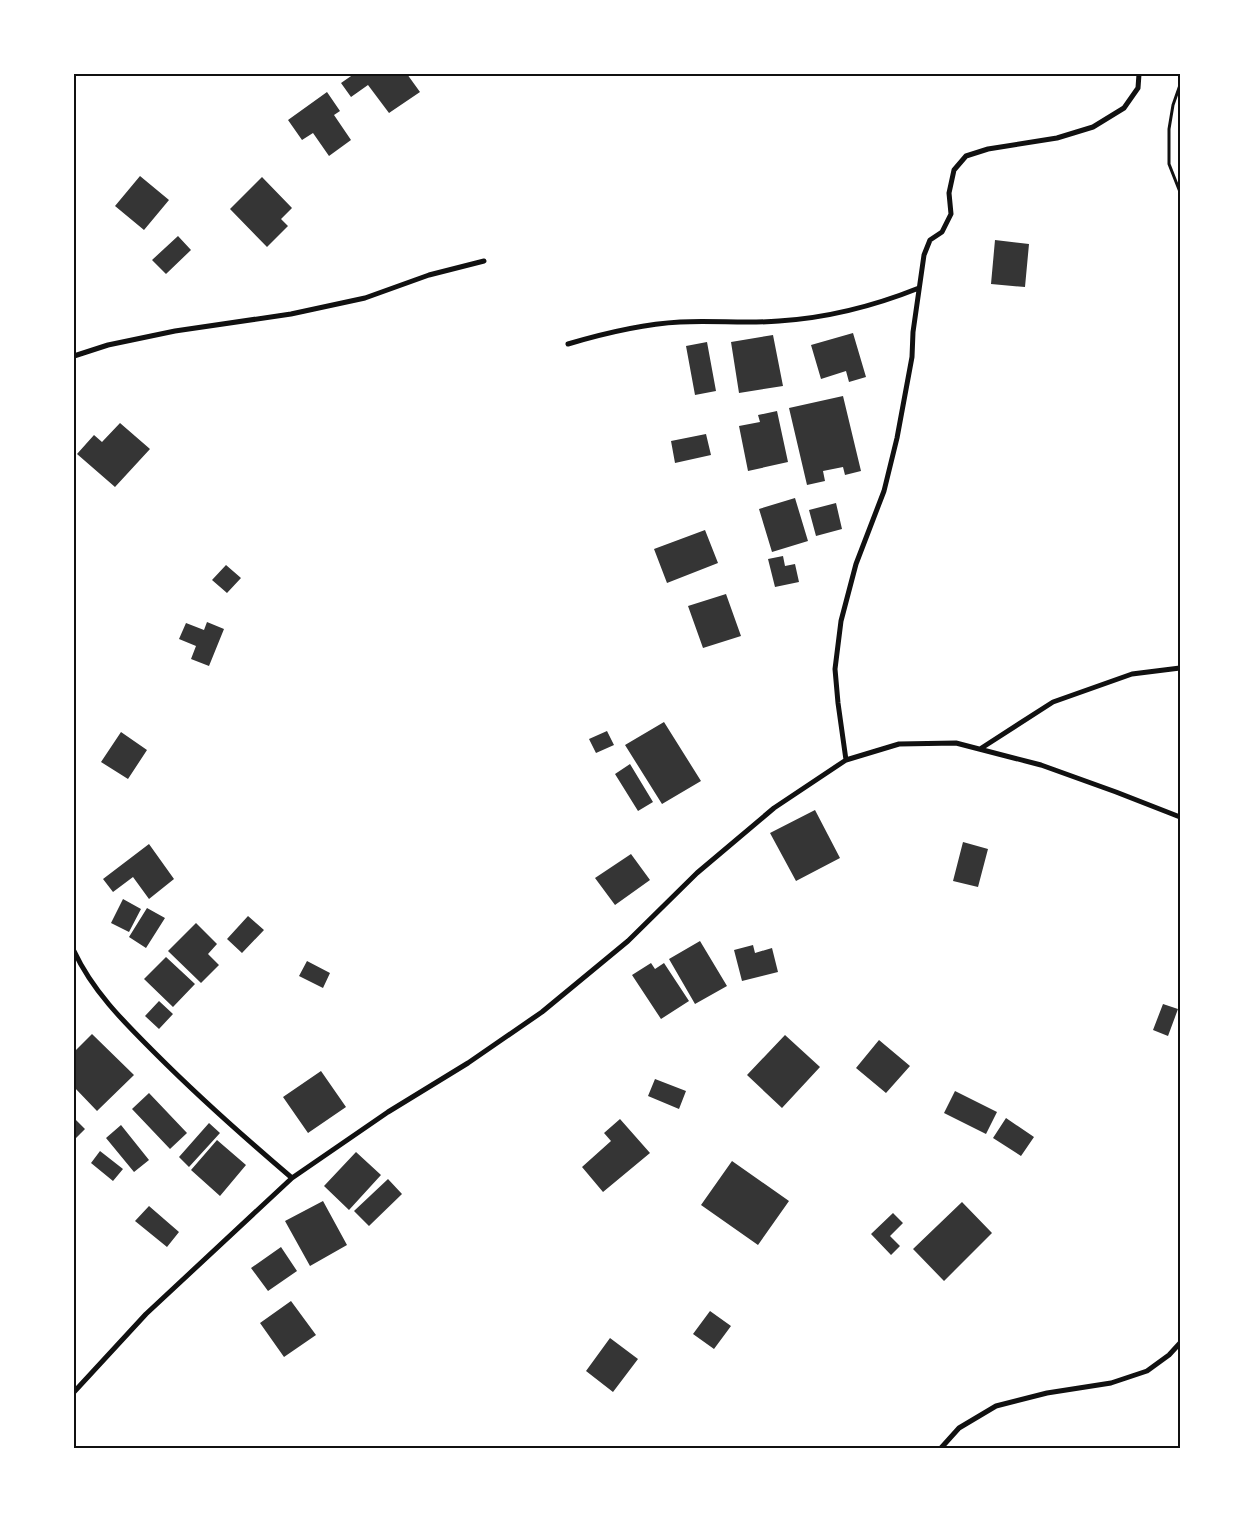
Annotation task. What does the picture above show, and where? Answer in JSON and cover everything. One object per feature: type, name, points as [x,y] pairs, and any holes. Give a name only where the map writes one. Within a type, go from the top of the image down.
[{"type":"street","points":[[846,760],[835,669],[841,621],[856,564],[884,491],[897,438],[912,357],[924,255],[930,240],[942,232],[951,214],[949,193],[954,170],[966,156],[1004,146],[1057,138],[1093,127],[1124,108],[1138,88],[1139,74]]},
{"type":"street","points":[[74,356],[127,341],[291,314],[365,298],[429,275],[484,261]]},
{"type":"street","points":[[568,344],[642,326],[679,322],[778,322],[811,318],[883,302],[919,288]]},
{"type":"street","points":[[980,749],[1053,702],[1132,674],[1180,668]]},
{"type":"street","points":[[74,1392],[146,1314],[292,1178],[388,1112],[468,1063],[542,1012],[628,940],[697,873],[774,808],[846,760],[899,744],[956,743],[1041,765],[1180,818]]},
{"type":"street","points":[[74,951],[84,973],[107,1003],[148,1046],[224,1120],[292,1178]]},
{"type":"street","points":[[942,1448],[960,1428],[996,1406],[1047,1393],[1111,1383],[1147,1371],[1169,1355],[1180,1343]]},
{"type":"path","points":[[1180,85],[1173,105],[1169,129],[1169,164],[1180,192]]},
{"type":"building","points":[[354,74],[407,74],[420,92],[389,113],[368,85],[351,97],[341,83]]},
{"type":"building","points":[[327,92],[340,111],[334,115],[351,140],[329,156],[313,133],[302,140],[288,120]]},
{"type":"building","points":[[140,176],[169,200],[144,230],[115,206]]},
{"type":"building","points":[[262,177],[292,208],[281,219],[288,226],[267,247],[230,209]]},
{"type":"building","points":[[178,236],[191,250],[166,274],[152,260]]},
{"type":"building","points":[[995,240],[1029,244],[1025,287],[991,284]]},
{"type":"building","points":[[853,333],[866,377],[849,382],[846,371],[821,379],[811,345]]},
{"type":"building","points":[[773,335],[783,386],[739,393],[731,342]]},
{"type":"building","points":[[707,342],[716,391],[695,395],[686,346]]},
{"type":"building","points":[[843,396],[861,471],[845,475],[843,467],[823,471],[825,481],[807,485],[789,408]]},
{"type":"building","points":[[777,411],[788,462],[748,471],[739,426],[760,422],[758,415]]},
{"type":"building","points":[[120,423],[150,449],[115,487],[77,454],[94,435],[102,442]]},
{"type":"building","points":[[706,434],[711,455],[675,463],[671,441]]},
{"type":"building","points":[[795,498],[808,541],[772,552],[759,509]]},
{"type":"building","points":[[836,503],[842,529],[816,536],[809,510]]},
{"type":"building","points":[[705,530],[718,563],[667,583],[654,549]]},
{"type":"building","points":[[783,556],[785,566],[795,564],[799,582],[775,587],[768,559]]},
{"type":"building","points":[[226,565],[241,578],[227,593],[212,580]]},
{"type":"building","points":[[726,594],[741,636],[703,648],[688,606]]},
{"type":"building","points":[[207,622],[224,629],[209,666],[191,659],[196,646],[179,639],[186,623],[204,630]]},
{"type":"building","points":[[664,722],[701,781],[662,804],[625,745]]},
{"type":"building","points":[[607,731],[614,745],[596,753],[589,739]]},
{"type":"building","points":[[121,732],[147,750],[128,779],[101,762]]},
{"type":"building","points":[[630,764],[653,802],[638,811],[615,774]]},
{"type":"building","points":[[815,810],[840,858],[796,881],[770,833]]},
{"type":"building","points":[[963,842],[988,849],[978,887],[953,881]]},
{"type":"building","points":[[149,844],[174,879],[149,899],[133,877],[113,892],[103,879]]},
{"type":"building","points":[[631,854],[650,880],[615,905],[595,878]]},
{"type":"building","points":[[123,899],[141,909],[129,932],[111,923]]},
{"type":"building","points":[[147,908],[165,918],[146,948],[129,937]]},
{"type":"building","points":[[248,916],[264,930],[242,953],[227,939]]},
{"type":"building","points":[[196,923],[217,944],[208,954],[219,965],[201,983],[168,951]]},
{"type":"building","points":[[700,941],[727,986],[695,1004],[669,959]]},
{"type":"building","points":[[753,945],[755,953],[772,948],[778,972],[742,981],[734,950]]},
{"type":"building","points":[[166,957],[195,984],[173,1007],[144,979]]},
{"type":"building","points":[[307,961],[330,973],[323,988],[299,976]]},
{"type":"building","points":[[651,963],[655,969],[664,963],[689,1001],[661,1019],[632,975]]},
{"type":"building","points":[[159,1001],[173,1014],[159,1029],[145,1016]]},
{"type":"building","points":[[1163,1004],[1178,1009],[1168,1036],[1153,1030]]},
{"type":"building","points":[[92,1034],[134,1075],[97,1111],[74,1087],[74,1052]]},
{"type":"building","points":[[785,1035],[820,1067],[782,1108],[747,1075]]},
{"type":"building","points":[[879,1040],[910,1066],[886,1093],[856,1068]]},
{"type":"building","points":[[321,1071],[346,1107],[308,1133],[283,1097]]},
{"type":"building","points":[[655,1079],[686,1091],[679,1109],[648,1096]]},
{"type":"building","points":[[955,1091],[997,1112],[986,1134],[944,1113]]},
{"type":"building","points":[[149,1093],[187,1133],[170,1149],[132,1109]]},
{"type":"building","points":[[74,1118],[85,1129],[74,1140]]},
{"type":"building","points":[[1006,1118],[1034,1137],[1021,1156],[993,1138]]},
{"type":"building","points":[[620,1119],[650,1153],[603,1192],[582,1167],[611,1141],[604,1133]]},
{"type":"building","points":[[209,1123],[220,1133],[189,1167],[179,1157]]},
{"type":"building","points":[[121,1125],[149,1160],[134,1172],[106,1138]]},
{"type":"building","points":[[217,1140],[246,1165],[220,1196],[191,1170]]},
{"type":"building","points":[[100,1151],[123,1169],[113,1181],[91,1163]]},
{"type":"building","points":[[356,1152],[381,1175],[349,1210],[324,1186]]},
{"type":"building","points":[[732,1161],[789,1201],[758,1245],[701,1205]]},
{"type":"building","points":[[388,1179],[402,1194],[369,1226],[354,1211]]},
{"type":"building","points":[[323,1201],[347,1245],[310,1266],[285,1221]]},
{"type":"building","points":[[962,1202],[992,1233],[944,1281],[913,1249]]},
{"type":"building","points":[[149,1206],[179,1232],[167,1247],[135,1221]]},
{"type":"building","points":[[893,1213],[903,1223],[890,1236],[900,1246],[891,1255],[871,1234]]},
{"type":"building","points":[[281,1247],[297,1271],[268,1291],[251,1268]]},
{"type":"building","points":[[291,1301],[316,1335],[284,1357],[260,1323]]},
{"type":"building","points":[[710,1311],[731,1326],[714,1349],[693,1334]]},
{"type":"building","points":[[610,1338],[638,1359],[613,1392],[586,1371]]}]
